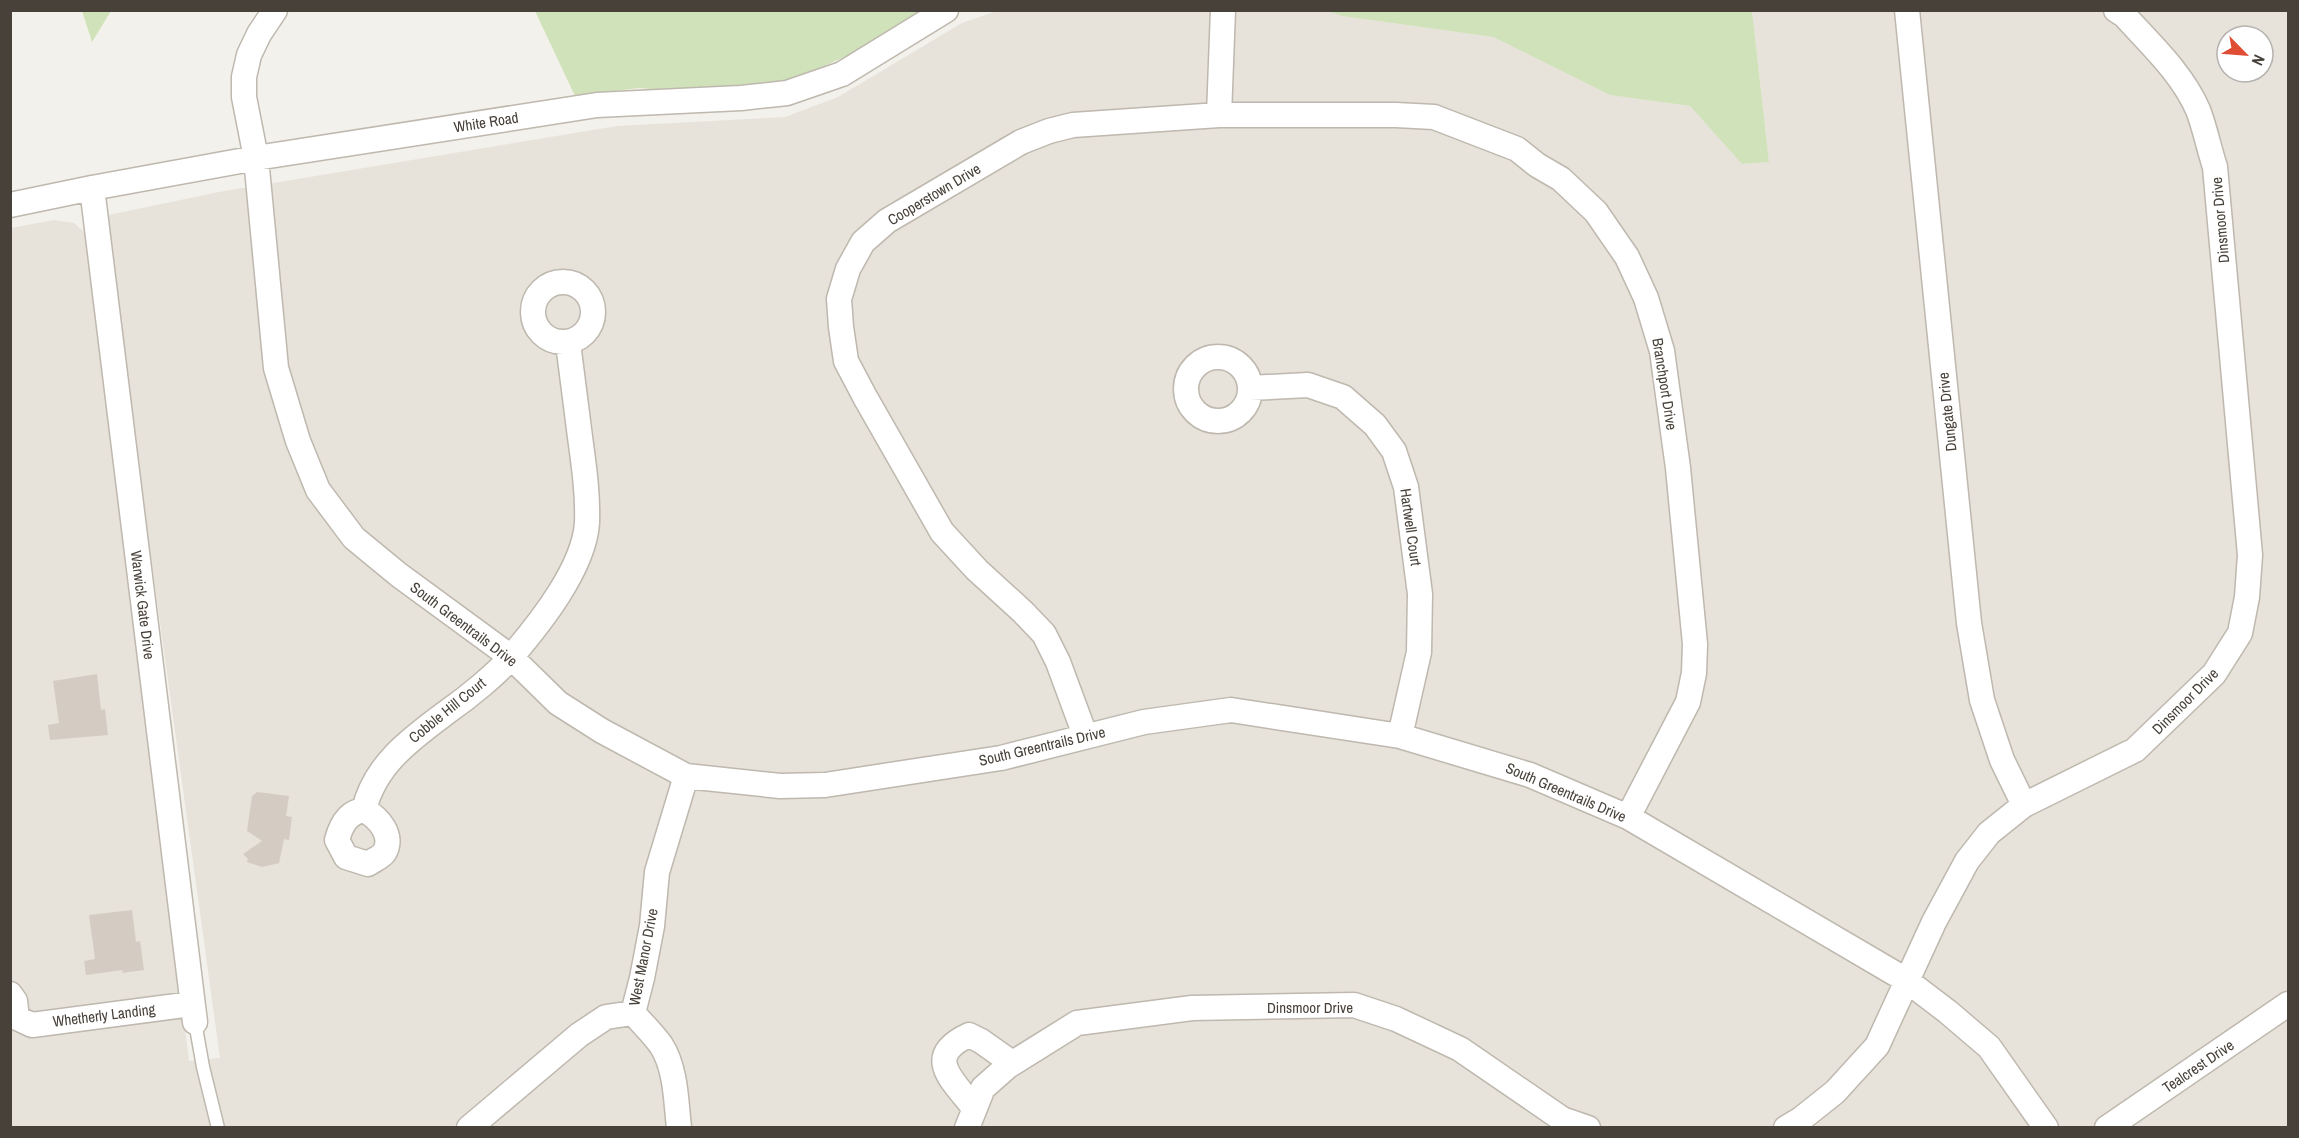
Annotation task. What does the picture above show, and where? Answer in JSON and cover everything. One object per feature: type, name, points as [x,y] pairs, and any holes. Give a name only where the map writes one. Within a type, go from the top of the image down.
[{"type":"street","name":"South Greentrails Drive","points":[[275,10],[259,34],[249,55],[244,77],[244,97],[256,158],[276,368],[298,441],[318,490],[354,538],[399,575],[511,657],[558,703],[602,731],[686,776],[780,786],[825,785],[1001,758],[1144,722],[1231,710],[1400,736],[1530,774],[1628,817],[1906,980],[1989,1047],[2046,1128]]},
{"type":"street","name":"White Road","points":[[10,205],[256,158],[597,105],[741,98],[787,93],[842,74],[945,10]]},
{"type":"street","points":[[1219,115],[1223,10]]},
{"type":"street","name":"Dungate Drive","points":[[1907,10],[1969,623],[1982,700],[2002,760],[2024,805]]},
{"type":"street","name":"Dinsmoor Drive","points":[[1786,1128],[1835,1092],[1877,1046],[1934,921],[1967,861],[1989,833],[2024,805],[2135,750],[2173,716],[2214,674],[2240,633],[2247,597],[2250,555],[2215,167],[2198,110],[2184,86],[2169,65],[2122,12]]},
{"type":"street","name":"Cooperstown Drive","points":[[1085,735],[1058,662],[1044,634],[977,570],[942,532],[865,397],[846,361],[839,299],[848,269],[863,242],[887,221],[1021,142],[1048,131],[1073,125],[1219,115]]},
{"type":"street","name":"Branchport Drive","points":[[1219,115],[1434,117],[1517,149],[1561,179],[1596,212],[1627,257],[1646,298],[1662,351],[1678,468],[1695,644],[1694,673],[1688,702],[1628,817]]},
{"type":"street","name":"Warwick Gate Drive","points":[[92,188],[194,1013]]},
{"type":"street","name":"Cobble Hill Court","points":[[364,810],[368,794],[385,765],[408,741],[454,707],[511,657],[560,593],[579,558],[587,525],[586,482],[568,343]]},
{"type":"street","name":"Hartwell Court","points":[[1250,388],[1308,386],[1343,397],[1375,425],[1394,451],[1406,487],[1420,594],[1419,652],[1400,736]]},
{"type":"street","name":"West Manor Drive","points":[[469,1128],[579,1035],[606,1017],[633,1013],[652,926],[657,872],[686,776]]},
{"type":"street","name":"Whetherly Landing","points":[[10,994],[15,1000],[14,1021],[32,1025],[194,1013]]},
{"type":"street","name":"Tealcrest Drive","points":[[2107,1128],[2288,1004]]},
{"type":"street","name":"Dinsmoor Drive","points":[[1012,1063],[969,1035],[949,1047],[944,1056],[944,1067],[975,1108],[1012,1063],[1077,1023],[1192,1008],[1354,1005],[1396,1019],[1460,1049],[1559,1123],[1588,1128]]},
{"type":"street","points":[[633,1013],[661,1046],[669,1065],[675,1089],[679,1128]]},
{"type":"lane","points":[[194,1013],[203,1067],[218,1128]]},
{"type":"shaded area","points":[[997,11],[1328,11],[1342,16],[1493,37],[1610,95],[1690,106],[1742,164],[1769,162],[1752,11],[2288,11],[2288,1127],[11,1128],[11,228],[54,220],[74,223],[84,232],[90,244],[189,1061],[220,1058],[104,216],[219,192],[617,126],[785,117],[838,97],[962,23]]},
{"type":"green space","points":[[82,11],[111,11],[92,42]]},
{"type":"green space","points":[[535,11],[921,11],[851,54],[799,77],[753,88],[689,92],[639,88],[575,96]]},
{"type":"green space","points":[[1328,11],[1752,11],[1769,162],[1742,164],[1690,106],[1610,95],[1493,37],[1342,16]]},
{"type":"building","points":[[97,674],[101,710],[105,709],[108,735],[50,740],[48,725],[59,723],[53,681]]},
{"type":"building","points":[[257,792],[289,796],[286,816],[292,817],[289,840],[284,839],[279,863],[262,867],[247,862],[248,859],[243,854],[262,841],[247,831],[252,796]]},
{"type":"building","points":[[132,910],[136,942],[140,941],[144,970],[122,973],[123,970],[86,975],[84,961],[95,959],[89,915]]}]
